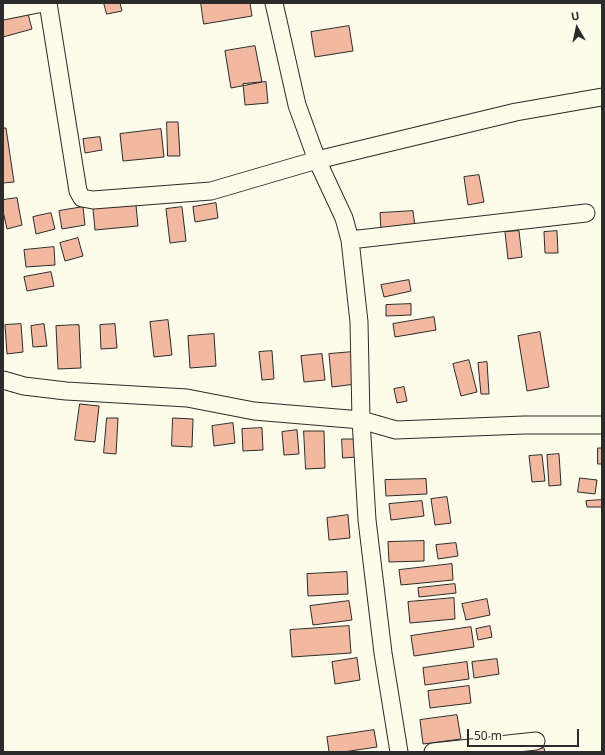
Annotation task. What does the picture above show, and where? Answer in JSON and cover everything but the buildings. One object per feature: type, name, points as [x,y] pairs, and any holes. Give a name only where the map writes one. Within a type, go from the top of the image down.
[{"type":"street","points":[[3,11],[43,3]]},
{"type":"street","points":[[48,3],[78,191],[82,198],[93,200],[211,191],[317,160],[516,112],[602,97]]},
{"type":"street","points":[[274,3],[297,105],[317,160],[344,218],[350,240],[359,322],[361,420],[367,520],[383,653],[399,752]]},
{"type":"street","points":[[350,240],[586,213]]},
{"type":"street","points":[[3,380],[24,386],[66,391],[187,398],[254,411],[361,420],[396,430],[524,425],[602,425]]},
{"type":"street","points":[[433,752],[536,741]]}]
